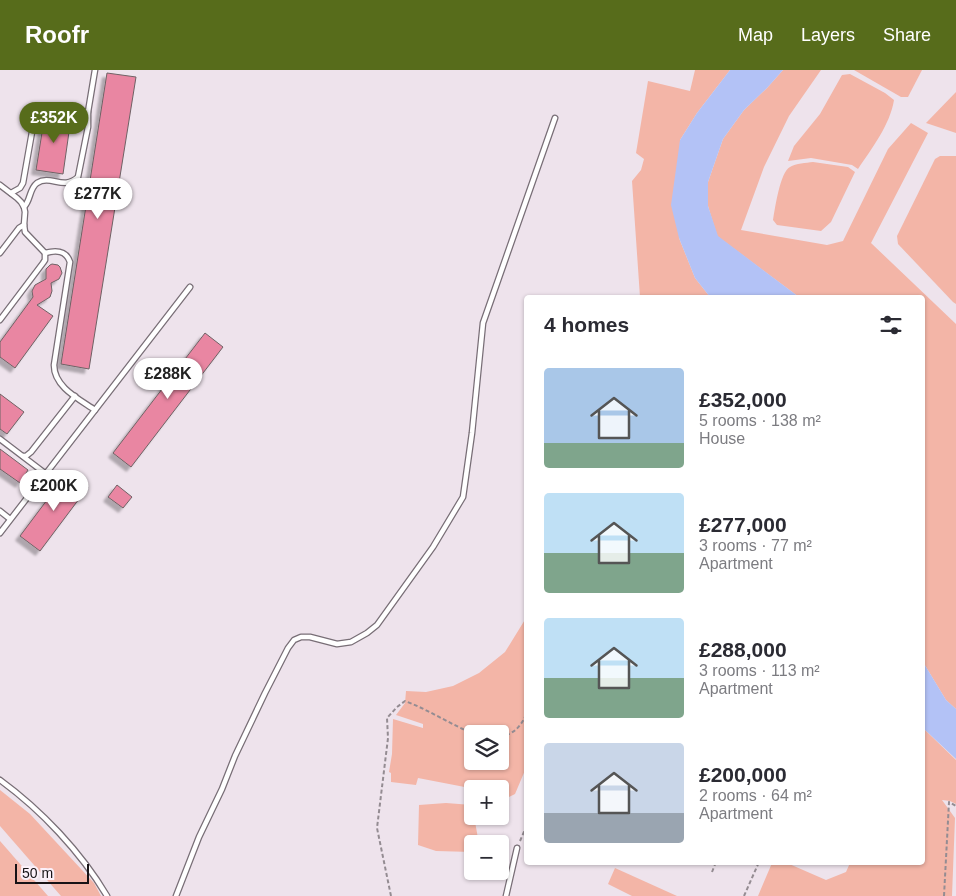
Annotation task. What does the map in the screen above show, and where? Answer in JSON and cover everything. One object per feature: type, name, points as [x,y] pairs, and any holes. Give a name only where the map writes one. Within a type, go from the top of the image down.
[{"type":"lane","points":[[24,207],[28,202],[31,190],[39,182],[48,180],[68,183],[78,177],[88,127],[88,112],[95,70]]},
{"type":"lane","points":[[11,193],[23,184],[35,114],[39,108],[47,106],[88,112]]},
{"type":"lane","points":[[176,896],[199,837],[222,789],[235,756],[288,648],[294,640],[301,637],[310,637],[337,644],[351,642],[367,634],[377,625],[433,547],[464,497],[483,323],[555,118]]},
{"type":"lane","points":[[0,185],[17,198],[24,207],[25,232],[45,253],[43,263],[0,320]]},
{"type":"lane","points":[[0,253],[19,228],[24,225]]},
{"type":"lane","points":[[45,253],[54,251],[64,253],[68,256],[70,262],[54,365],[56,379],[61,385],[95,410]]},
{"type":"lane","points":[[0,533],[190,287]]},
{"type":"lane","points":[[23,456],[31,452],[75,396]]},
{"type":"lane","points":[[0,439],[46,474]]},
{"type":"lane","points":[[0,511],[10,519]]},
{"type":"lane","points":[[0,780],[16,791],[57,831],[99,882],[107,896]]},
{"type":"lane","points":[[506,896],[517,848]]},
{"type":"path","points":[[391,896],[377,828],[388,738],[387,718],[405,701],[433,713],[464,730]]},
{"type":"path","points":[[509,734],[514,732],[524,718]]},
{"type":"path","points":[[944,896],[949,802],[956,806]]},
{"type":"path","points":[[517,848],[524,832]]},
{"type":"path","points":[[712,872],[715,865]]},
{"type":"path","points":[[744,896],[758,865]]},
{"type":"shaded area","points":[[695,70],[730,70],[697,113],[680,140],[679,238],[695,278],[708,295],[640,295],[632,181],[641,170],[644,159],[636,153],[648,81],[690,91]]},
{"type":"shaded area","points":[[783,70],[821,70],[789,116],[764,167],[741,230],[827,245],[843,241],[888,149],[911,123],[928,133],[871,243],[956,324],[956,709],[946,700],[925,665],[925,295],[796,295],[717,236],[708,206],[708,182],[723,139],[744,110]]},
{"type":"shaded area","points":[[854,70],[922,70],[908,97],[901,97]]},
{"type":"shaded area","points":[[850,74],[894,100],[885,127],[858,169],[852,165],[811,158],[788,161],[794,146],[820,114],[842,75]]},
{"type":"shaded area","points":[[956,92],[956,133],[926,123]]},
{"type":"shaded area","points":[[940,156],[956,156],[956,304],[898,244],[897,236],[935,159]]},
{"type":"shaded area","points":[[813,162],[848,167],[855,172],[831,222],[821,231],[777,225],[773,220],[781,183],[786,170],[801,163]]},
{"type":"shaded area","points":[[524,621],[524,773],[515,794],[509,797],[509,780],[464,780],[464,787],[418,778],[416,785],[391,782],[391,773],[389,772],[392,754],[393,719],[423,728],[423,724],[396,715],[405,703],[406,691],[426,692],[453,686],[479,673],[505,652]]},
{"type":"shaded area","points":[[925,730],[956,760],[956,804],[942,800],[955,818],[952,896],[758,896],[771,865],[792,865],[826,880],[846,872],[849,865],[925,865]]},
{"type":"shaded area","points":[[0,790],[30,814],[94,883],[101,896],[61,896],[0,826]]},
{"type":"shaded area","points":[[446,803],[464,804],[464,825],[476,825],[477,835],[464,835],[464,852],[436,851],[418,845],[419,805]]},
{"type":"shaded area","points":[[0,841],[48,896],[0,896]]},
{"type":"shaded area","points":[[615,868],[677,896],[632,896],[608,884]]},
{"type":"water","points":[[730,70],[783,70],[744,110],[723,139],[708,182],[708,206],[718,236],[796,295],[708,295],[695,278],[679,238],[671,205],[680,140],[697,113]]},
{"type":"water","points":[[925,665],[946,700],[956,709],[956,759],[925,730]]},
{"type":"building","points":[[107,73],[136,77],[89,369],[61,364]]},
{"type":"building","points":[[45,114],[71,118],[63,174],[36,170]]},
{"type":"building","points":[[52,264],[58,265],[62,273],[59,279],[51,283],[52,291],[50,297],[37,305],[53,316],[15,368],[0,357],[0,342],[33,297],[32,291],[35,285],[46,279],[46,269]]},
{"type":"building","points":[[205,333],[223,347],[131,467],[113,453]]},
{"type":"building","points":[[0,394],[24,412],[7,434],[0,429]]},
{"type":"building","points":[[0,449],[28,470],[20,483],[0,469]]},
{"type":"building","points":[[68,472],[88,487],[40,551],[20,536]]},
{"type":"building","points":[[117,485],[132,497],[123,508],[108,497]]}]
